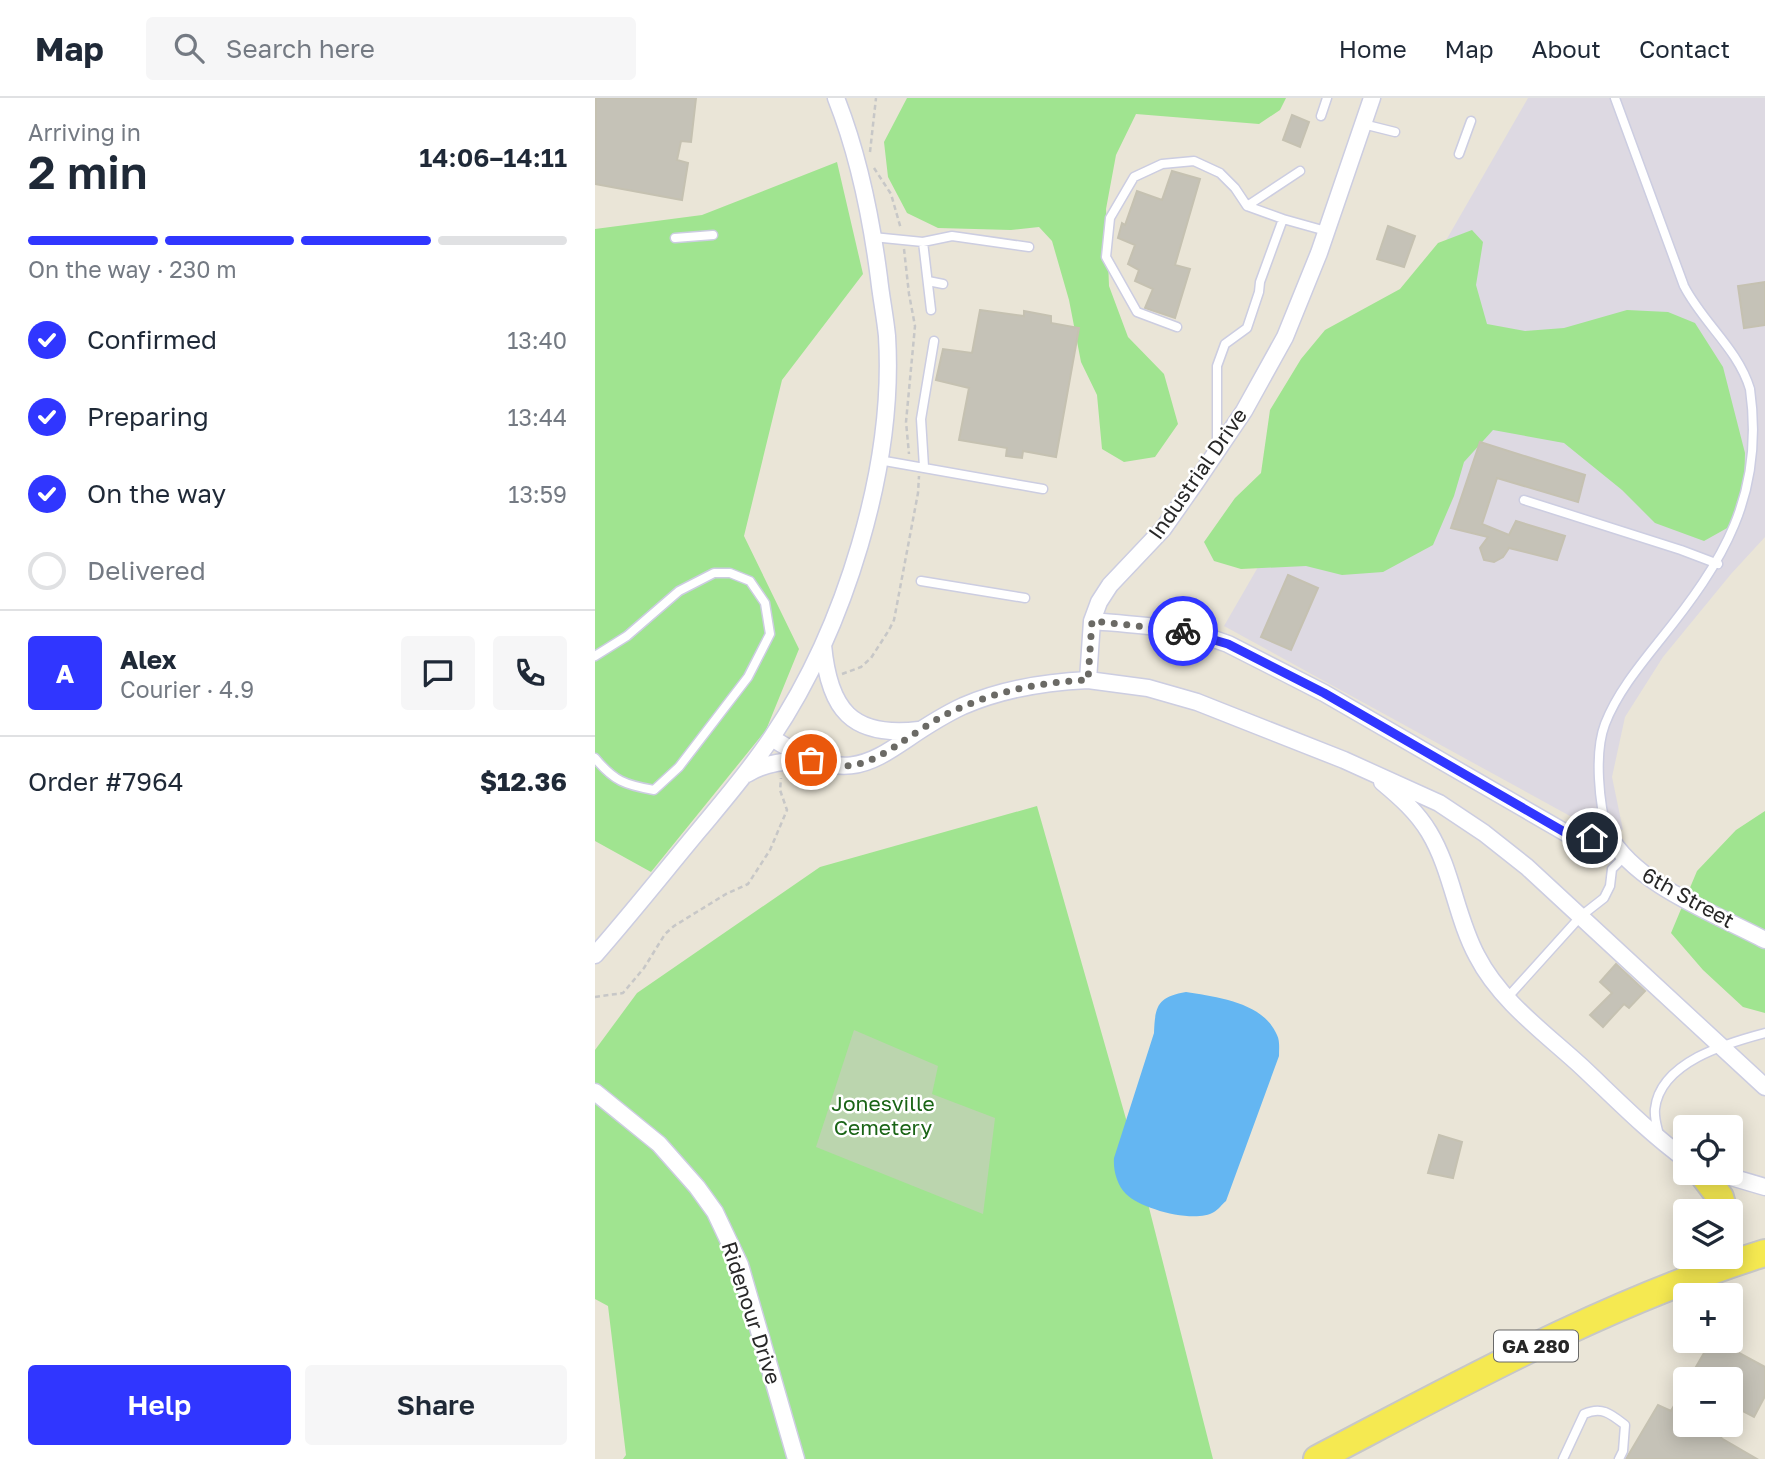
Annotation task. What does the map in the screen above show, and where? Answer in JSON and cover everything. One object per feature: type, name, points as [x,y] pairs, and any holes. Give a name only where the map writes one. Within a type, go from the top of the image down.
[{"type":"main road","name":"GA 280","points":[[1743,1257],[1765,1252]]},
{"type":"main road","name":"GA 280","points":[[1317,1459],[1575,1327],[1705,1269]]},
{"type":"street","points":[[595,955],[744,775],[772,737],[823,645],[848,580],[866,520],[879,460],[887,336],[862,180],[837,98]]},
{"type":"street","name":"Industrial Drive","points":[[1088,680],[1092,621],[1099,602],[1110,585],[1163,529],[1259,385],[1285,337],[1326,232],[1372,98]]},
{"type":"street","points":[[1092,621],[1172,628],[1228,644],[1324,693],[1573,837],[1592,838],[1608,834]]},
{"type":"street","points":[[823,645],[828,682],[838,705],[856,721],[877,730],[919,730]]},
{"type":"street","points":[[744,775],[779,762],[811,760],[842,766],[871,761],[965,705],[1006,692],[1088,680],[1148,688],[1179,696],[1370,771],[1439,803],[1468,821],[1527,867],[1765,1087]]},
{"type":"street","points":[[772,737],[811,760]]},
{"type":"street","points":[[1370,771],[1406,803],[1429,832],[1440,854],[1476,956],[1493,982],[1507,998],[1673,1149]]},
{"type":"street","name":"6th Street","points":[[1608,834],[1624,858],[1644,876],[1765,940]]},
{"type":"street","name":"Ridenour Drive","points":[[595,1092],[659,1144],[715,1212],[740,1265],[796,1459]]},
{"type":"street","points":[[1743,1181],[1765,1187]]},
{"type":"lane","points":[[1321,117],[1328,98]]},
{"type":"lane","points":[[1608,834],[1602,814],[1599,786],[1604,726],[1635,671],[1717,564],[1752,503],[1759,474],[1759,427],[1743,369],[1696,307],[1684,286],[1615,98]]},
{"type":"lane","points":[[1459,153],[1471,121]]},
{"type":"lane","points":[[1363,124],[1395,132]]},
{"type":"lane","points":[[1177,327],[1137,312],[1106,257],[1110,218],[1134,177],[1162,164],[1194,161],[1220,173],[1235,188],[1247,206],[1326,232]]},
{"type":"lane","points":[[1247,206],[1300,171]]},
{"type":"lane","points":[[1217,450],[1217,366],[1225,344],[1247,328],[1283,219]]},
{"type":"lane","points":[[674,238],[713,235]]},
{"type":"lane","points":[[873,237],[923,242],[952,236],[1029,247]]},
{"type":"lane","points":[[923,242],[931,310]]},
{"type":"lane","points":[[928,281],[943,285]]},
{"type":"lane","points":[[924,467],[921,419],[933,341]]},
{"type":"lane","points":[[879,460],[1043,489]]},
{"type":"lane","points":[[1524,500],[1717,564]]},
{"type":"lane","points":[[595,656],[627,636],[679,591],[714,573],[730,573],[750,581],[765,603],[770,634],[748,677],[680,766],[654,790],[627,785],[607,772],[595,758]]},
{"type":"lane","points":[[921,581],[1025,598]]},
{"type":"lane","points":[[1507,998],[1581,916],[1604,898],[1610,886],[1612,869],[1624,858]]},
{"type":"lane","points":[[1659,1138],[1655,1105],[1666,1083],[1679,1069],[1723,1046],[1765,1033]]},
{"type":"lane","points":[[1563,1459],[1584,1414],[1594,1409],[1607,1410],[1625,1425],[1623,1451],[1619,1459]]},
{"type":"path","points":[[828,682],[861,667],[871,658],[894,620],[918,493],[919,476],[907,450],[906,422],[915,326],[903,240],[891,194],[871,163],[876,98]]},
{"type":"path","points":[[595,997],[623,993],[644,968],[665,934],[726,894],[748,884],[770,850],[787,810],[780,790],[779,762]]},
{"type":"shaded area","points":[[1528,98],[1765,98],[1765,537],[1663,657],[1625,717],[1612,777],[1623,830],[1570,816],[1224,626]]},
{"type":"green space","points":[[907,98],[1286,98],[1280,110],[1259,124],[1136,114],[1116,155],[1106,209],[1109,286],[1128,337],[1164,374],[1178,424],[1155,457],[1124,462],[1102,449],[1097,395],[1081,362],[1069,300],[1052,241],[1039,227],[1011,230],[938,228],[907,213],[888,177],[884,142]]},
{"type":"green space","points":[[837,162],[863,274],[782,380],[744,536],[799,649],[766,730],[651,872],[595,841],[595,229],[702,215]]},
{"type":"green space","points":[[1472,230],[1483,242],[1476,285],[1487,324],[1525,331],[1564,328],[1627,310],[1668,312],[1695,323],[1723,367],[1745,453],[1744,489],[1729,527],[1704,541],[1655,523],[1622,490],[1564,443],[1493,430],[1464,462],[1454,496],[1433,545],[1383,572],[1342,575],[1306,566],[1241,569],[1214,561],[1204,542],[1235,498],[1261,473],[1270,410],[1301,359],[1325,330],[1400,289],[1438,243]]},
{"type":"green space","points":[[1037,806],[1130,1133],[1213,1459],[623,1459],[626,1455],[608,1306],[595,1299],[595,1050],[637,993],[820,867]]},
{"type":"green space","points":[[1765,811],[1765,1013],[1743,1007],[1703,970],[1671,933],[1697,871],[1736,830]]},
{"type":"green space","name":"Jonesville Cemetery","points":[[854,1030],[938,1066],[932,1094],[995,1118],[983,1214],[816,1147]]},
{"type":"water","points":[[1186,992],[1225,999],[1250,1008],[1270,1024],[1279,1040],[1279,1056],[1226,1201],[1214,1212],[1194,1216],[1169,1213],[1133,1200],[1120,1186],[1114,1163],[1154,1033],[1157,1009],[1169,997]]},
{"type":"building","points":[[596,98],[696,98],[691,142],[681,141],[677,160],[688,163],[682,200],[595,184]]},
{"type":"building","points":[[1292,115],[1309,122],[1300,147],[1283,140]]},
{"type":"building","points":[[1172,171],[1200,179],[1175,265],[1190,269],[1175,318],[1145,308],[1153,289],[1135,281],[1139,270],[1128,264],[1135,245],[1118,238],[1137,191],[1162,200]]},
{"type":"building","points":[[1388,226],[1415,236],[1404,267],[1377,259]]},
{"type":"building","points":[[1765,282],[1765,325],[1744,328],[1738,286]]},
{"type":"building","points":[[980,310],[1024,316],[1024,311],[1051,316],[1051,323],[1079,328],[1056,457],[1023,451],[1022,458],[1006,456],[1007,448],[959,440],[969,388],[936,380],[943,349],[972,353]]},
{"type":"building","points":[[1480,442],[1585,475],[1578,502],[1497,478],[1482,524],[1509,535],[1516,521],[1565,536],[1557,560],[1509,548],[1503,557],[1494,562],[1484,560],[1480,548],[1488,537],[1451,528]]},
{"type":"building","points":[[1288,575],[1318,588],[1291,650],[1261,637]]},
{"type":"building","points":[[1616,964],[1645,991],[1629,1008],[1624,1004],[1603,1027],[1590,1015],[1612,993],[1600,982]]},
{"type":"building","points":[[1439,1135],[1462,1142],[1453,1178],[1428,1173]]},
{"type":"building","points":[[1704,1353],[1739,1353],[1765,1367],[1765,1396],[1754,1417],[1743,1411],[1743,1367],[1696,1367]]},
{"type":"building","points":[[1658,1405],[1671,1411],[1673,1407],[1673,1437],[1722,1437],[1757,1459],[1626,1459]]},
{"type":"way so far","points":[[811,760],[842,766],[871,761],[965,705],[1006,692],[1045,684],[1088,680],[1092,621],[1183,631]]},
{"type":"route","points":[[1183,631],[1228,644],[1324,693],[1573,837],[1592,838]]}]
